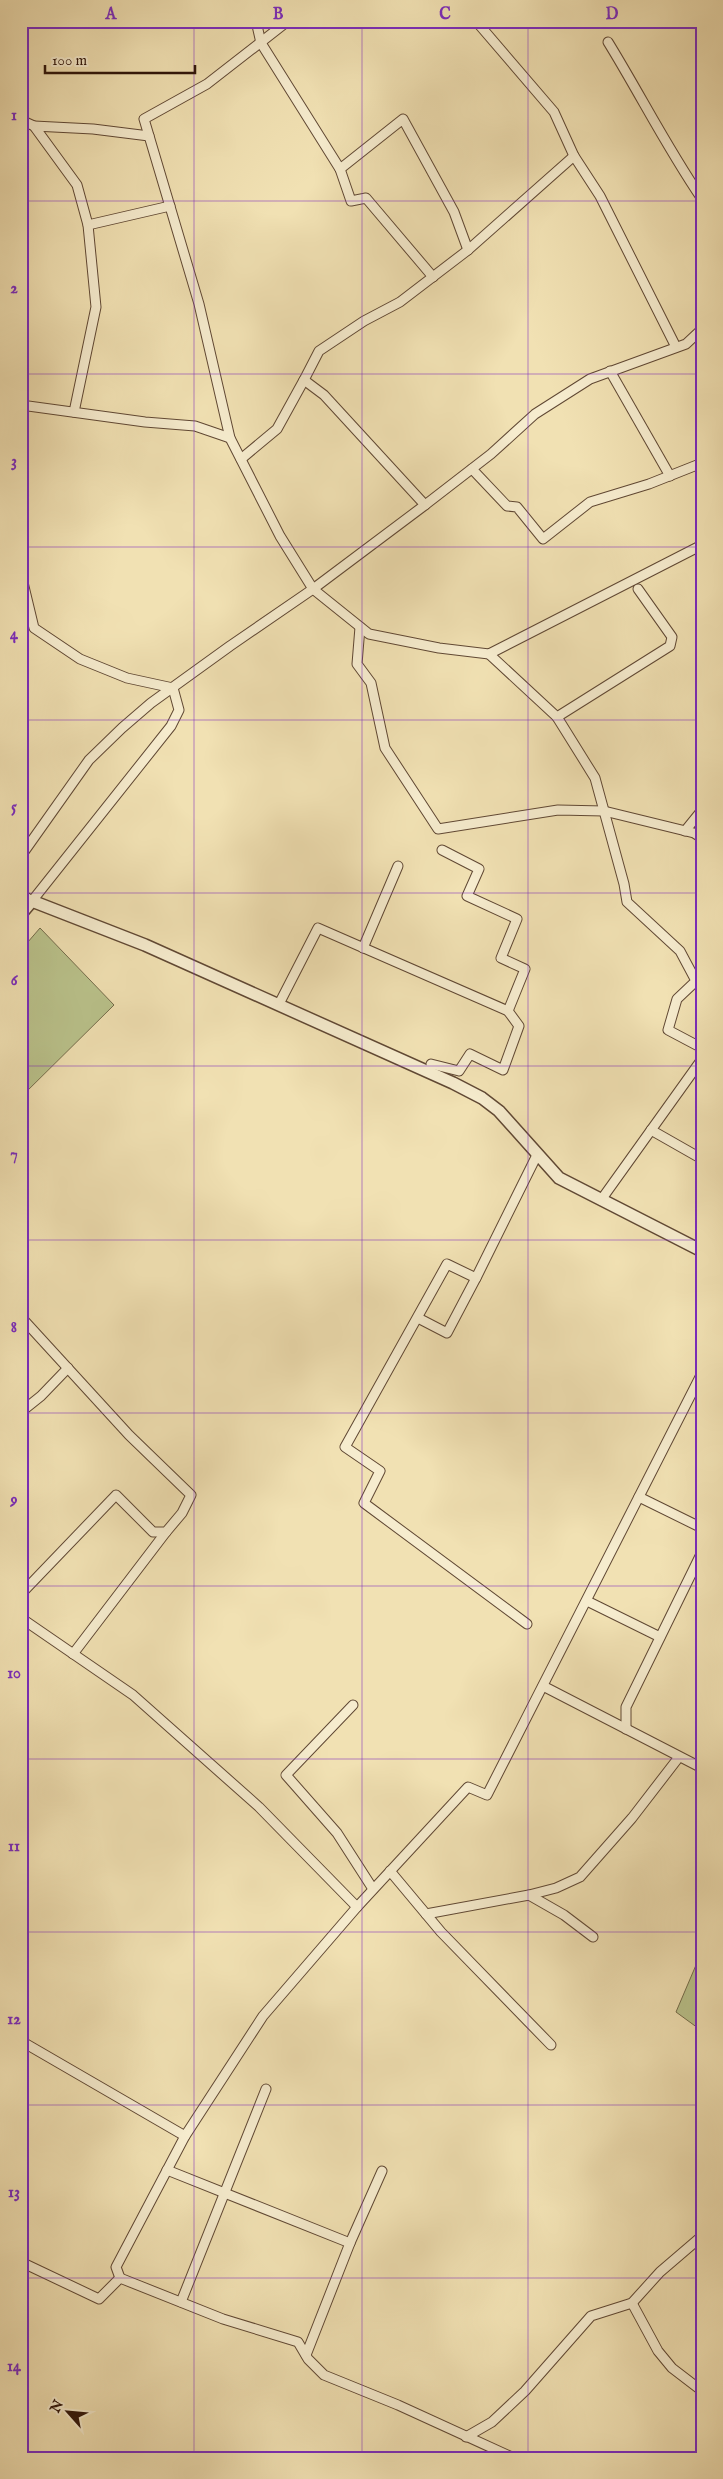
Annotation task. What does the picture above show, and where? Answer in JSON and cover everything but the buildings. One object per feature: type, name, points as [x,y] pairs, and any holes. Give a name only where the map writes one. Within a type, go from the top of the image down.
[{"type":"street","points":[[256,21],[261,43],[340,169],[351,201],[366,198],[433,277]]},
{"type":"street","points":[[288,21],[207,84],[144,119],[199,304],[230,438],[280,536],[314,589],[369,634],[438,648],[489,654],[702,545]]},
{"type":"street","points":[[476,21],[554,112],[574,156],[600,196],[676,347]]},
{"type":"street","points":[[608,42],[642,96],[676,162],[702,198]]},
{"type":"street","points":[[340,169],[403,119],[454,212],[468,250]]},
{"type":"street","points":[[21,120],[34,126],[93,129],[149,136]]},
{"type":"street","points":[[34,126],[77,185],[88,225],[96,307],[74,412]]},
{"type":"street","points":[[241,459],[278,429],[319,351],[364,321],[400,302],[433,277],[468,250],[574,156]]},
{"type":"street","points":[[88,225],[170,206]]},
{"type":"street","points":[[21,856],[89,760],[144,710],[314,589],[425,505],[472,469],[535,414],[590,379],[686,344],[702,329]]},
{"type":"street","points":[[610,371],[670,476]]},
{"type":"street","points":[[304,380],[324,395],[425,505]]},
{"type":"street","points":[[21,404],[145,422],[195,426],[230,438]]},
{"type":"street","points":[[472,469],[507,506],[517,507],[543,539],[590,502],[670,476],[702,463]]},
{"type":"street","points":[[21,574],[34,628],[80,659],[127,678],[173,688]]},
{"type":"street","points":[[557,717],[670,646],[672,637],[638,589]]},
{"type":"street","points":[[360,627],[358,664],[371,683],[385,748],[438,829],[558,810],[604,811],[685,831],[702,838]]},
{"type":"street","points":[[489,654],[557,717],[594,778],[624,884],[627,902],[680,951],[699,982],[677,1000],[668,1030],[702,1048]]},
{"type":"street","points":[[21,914],[171,726],[180,710],[173,688]]},
{"type":"street","points":[[685,831],[702,810]]},
{"type":"street","points":[[442,850],[479,869],[467,896],[517,920],[501,958],[525,969],[508,1011]]},
{"type":"street","points":[[363,948],[398,866]]},
{"type":"street","points":[[21,894],[32,901],[145,944],[482,1098],[499,1111],[536,1155],[559,1178],[702,1251]]},
{"type":"street","points":[[279,1004],[318,928],[508,1011],[519,1026],[503,1070],[470,1054],[459,1071],[431,1064]]},
{"type":"street","points":[[600,1200],[702,1059]]},
{"type":"street","points":[[652,1130],[702,1159]]},
{"type":"street","points":[[418,1318],[447,1333],[536,1155]]},
{"type":"street","points":[[476,1278],[447,1264],[345,1447],[380,1471],[364,1503],[527,1624]]},
{"type":"street","points":[[21,1317],[129,1435],[191,1495],[182,1513],[74,1654]]},
{"type":"street","points":[[21,1412],[42,1396],[68,1368]]},
{"type":"street","points":[[514,2458],[324,2375],[306,2355],[298,2342],[223,2319],[120,2278],[116,2267],[185,2136],[263,2016],[357,1906],[468,1787],[488,1795],[640,1497],[698,1392],[702,1373]]},
{"type":"street","points":[[21,1594],[116,1495],[153,1532],[166,1532]]},
{"type":"street","points":[[640,1497],[702,1528]]},
{"type":"street","points":[[626,1729],[626,1707],[702,1552]]},
{"type":"street","points":[[587,1601],[660,1637]]},
{"type":"street","points":[[21,1618],[133,1695],[259,1807],[357,1906]]},
{"type":"street","points":[[543,1686],[702,1768]]},
{"type":"street","points":[[353,1705],[286,1775],[337,1833],[373,1889]]},
{"type":"street","points":[[426,1914],[529,1895],[556,1888],[580,1877],[632,1818],[679,1756]]},
{"type":"street","points":[[390,1871],[426,1914],[551,2045]]},
{"type":"street","points":[[529,1895],[564,1915],[594,1938]]},
{"type":"street","points":[[21,2041],[185,2136]]},
{"type":"street","points":[[181,2302],[266,2089]]},
{"type":"street","points":[[167,2170],[350,2243]]},
{"type":"street","points":[[306,2355],[350,2243],[382,2172]]},
{"type":"street","points":[[466,2436],[492,2422],[525,2391],[591,2316],[632,2303],[660,2272],[702,2236]]},
{"type":"street","points":[[21,2262],[99,2299],[120,2278]]},
{"type":"street","points":[[632,2303],[658,2351],[672,2368],[702,2391]]},
{"type":"green space","points":[[40,928],[114,1005],[21,1097],[21,950]]},
{"type":"green space","points":[[702,1951],[702,2031],[676,2012]]}]
